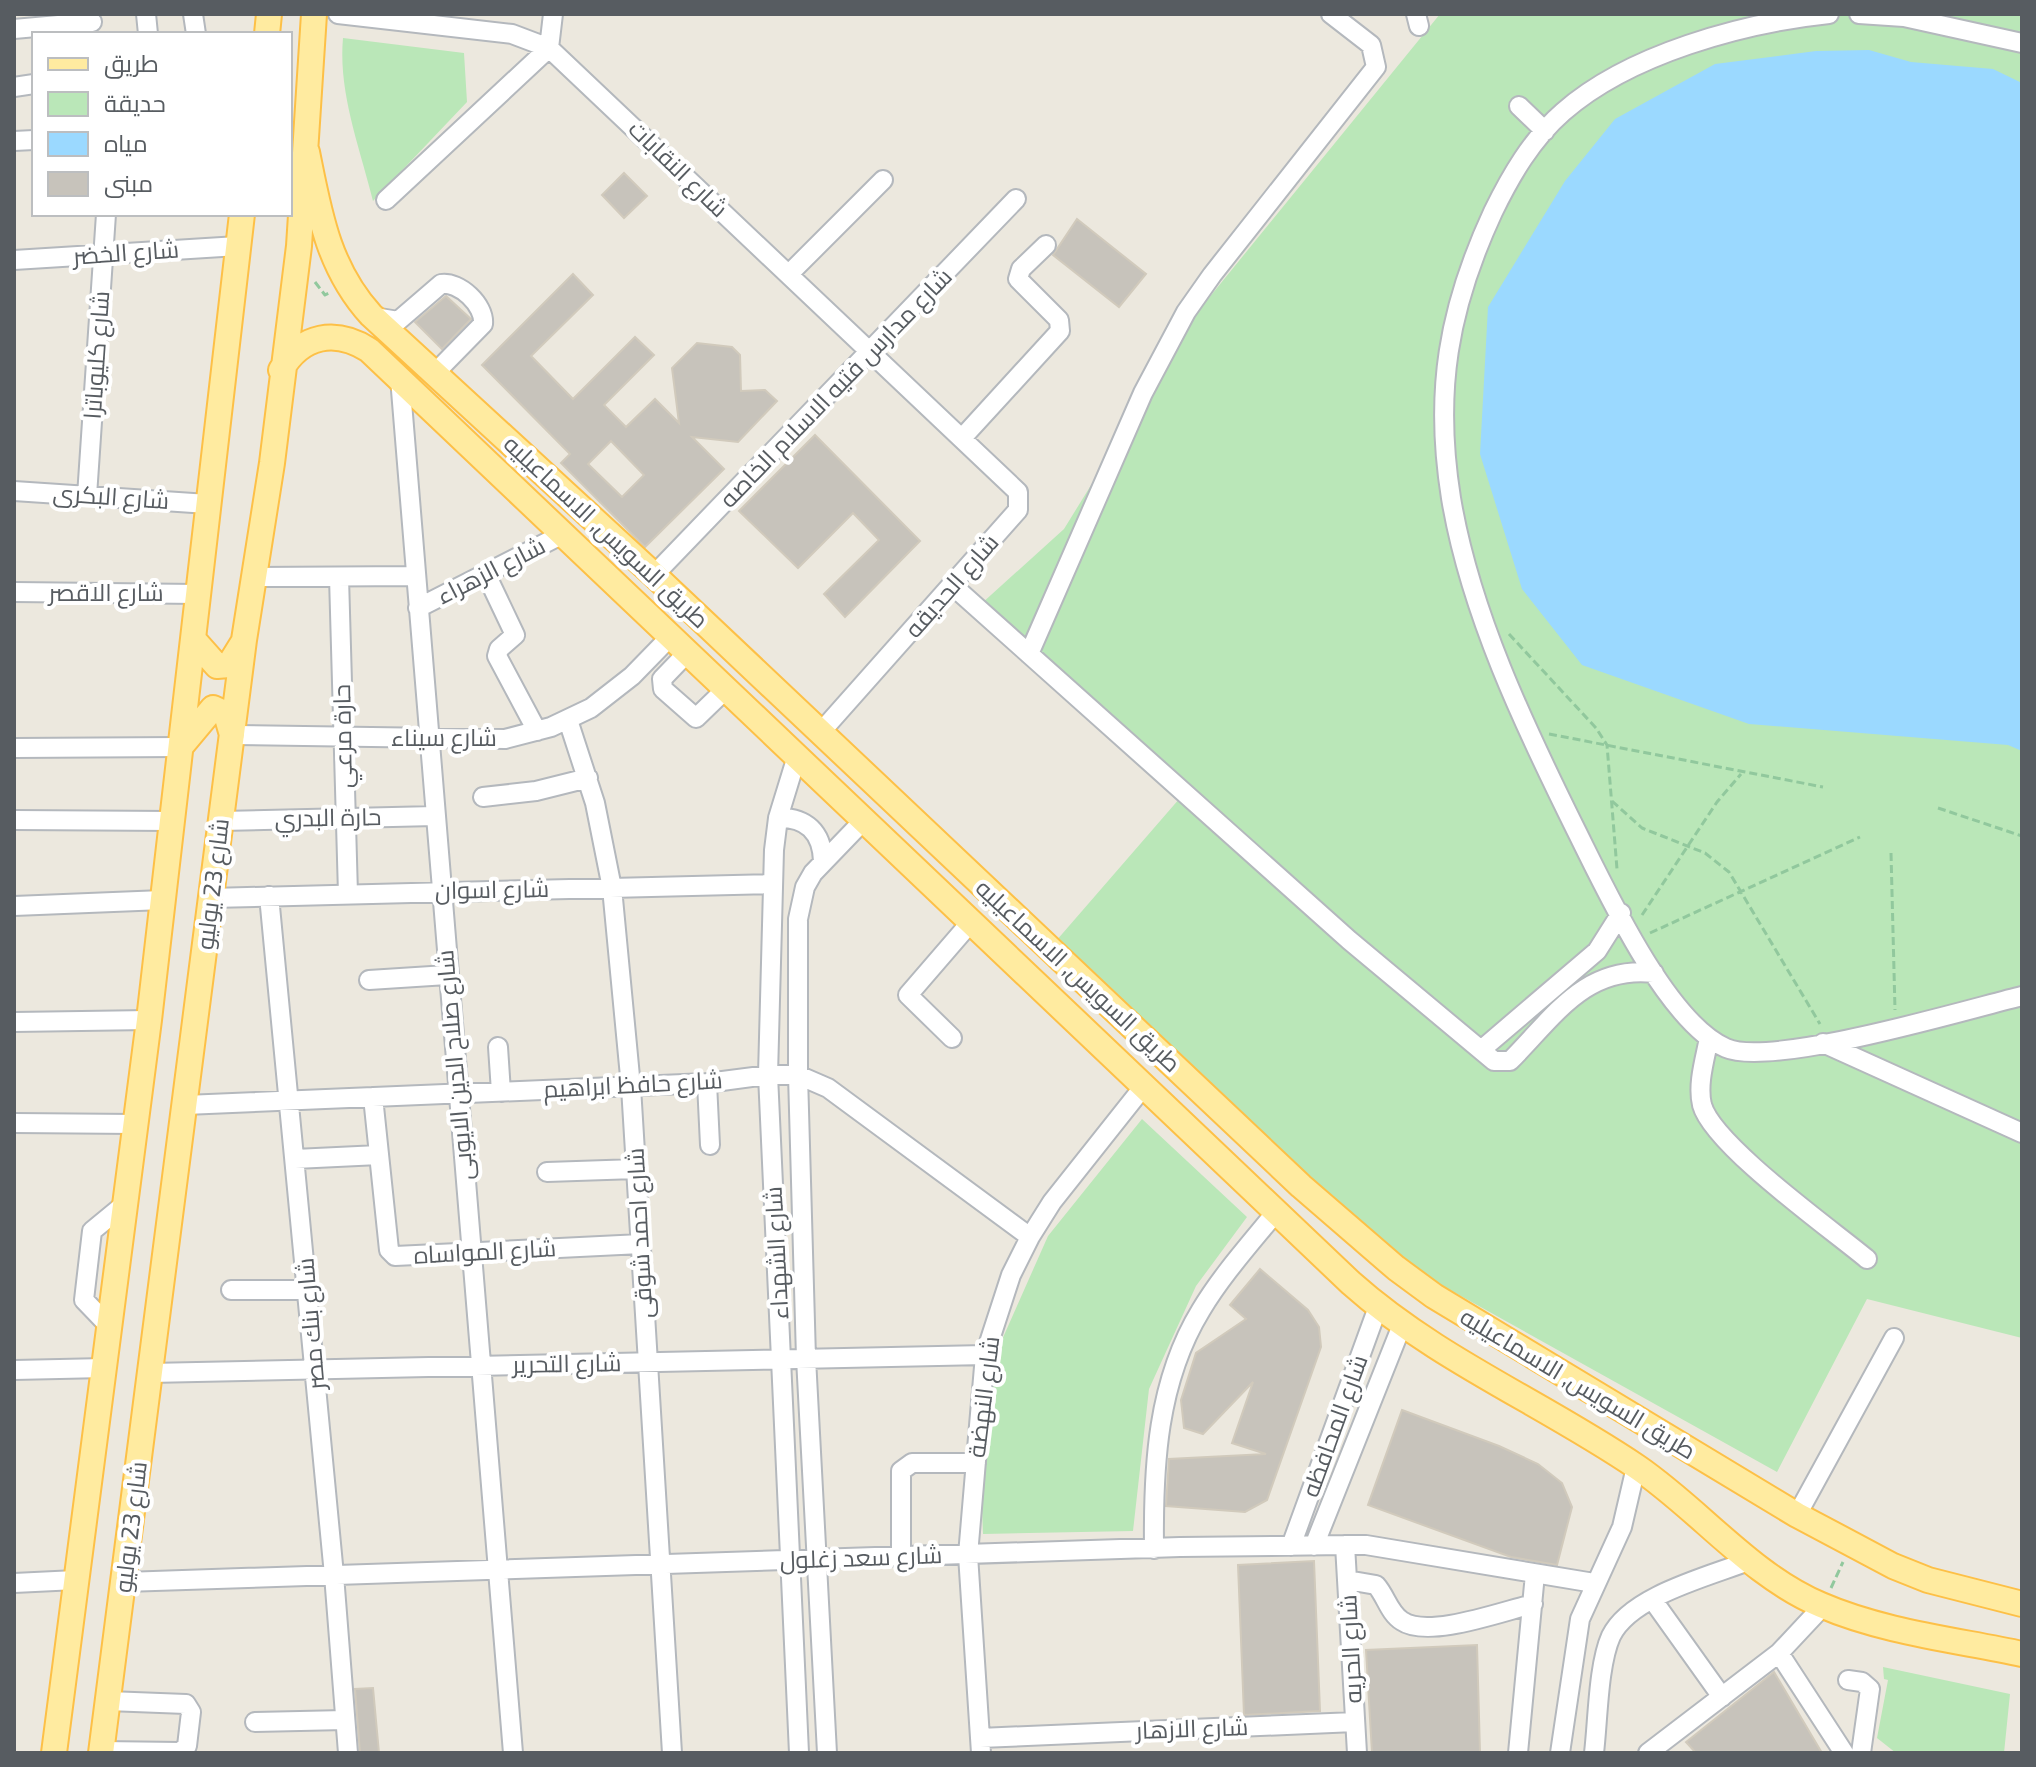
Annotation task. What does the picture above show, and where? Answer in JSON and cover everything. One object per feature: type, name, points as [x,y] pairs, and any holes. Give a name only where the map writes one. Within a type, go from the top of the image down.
[{"type":"main road","name":"شارع 23 يوليو","points":[[101,1752],[252,577],[272,463],[281,370],[299,246],[314,14]]},
{"type":"main road","name":"طريق السويس, الاسماعيليه","points":[[307,152],[323,228],[346,283],[371,315],[654,575],[1301,1186],[1396,1268],[1434,1296],[1797,1515],[1928,1580],[2022,1604]]},
{"type":"main road","name":"شارع 23 يوليو","points":[[54,1753],[149,1020],[242,216]]},
{"type":"main road","points":[[281,370],[299,347],[314,339],[340,336],[354,340],[355,327],[371,315]]},
{"type":"main road","name":"طريق السويس, الاسماعيليه","points":[[354,340],[400,378],[1404,1335],[1636,1467],[1768,1575],[1823,1606],[1869,1620],[2022,1654]]},
{"type":"main road","points":[[193,639],[212,663],[224,667],[234,660],[244,640]]},
{"type":"main road","points":[[180,747],[213,708],[226,714],[232,735]]},
{"type":"main road","points":[[1374,1304],[1391,1286],[1396,1268]]},
{"type":"main road","points":[[1404,1335],[1413,1325],[1419,1307],[1434,1296]]},
{"type":"street","name":"شارع النقابات","points":[[338,14],[512,34],[549,48],[963,437]]},
{"type":"street","points":[[386,200],[549,48],[553,14]]},
{"type":"street","points":[[1029,654],[1143,393],[1186,312],[1376,67],[1371,45],[1331,14]]},
{"type":"street","points":[[1829,14],[1757,25],[1643,63],[1601,84],[1563,112],[1545,131],[1505,188],[1464,279],[1449,333],[1443,390],[1444,445],[1463,551],[1529,730],[1584,846],[1654,973],[1681,1011],[1709,1038],[1742,1053],[1783,1052],[2022,996]]},
{"type":"street","points":[[1859,14],[1904,17],[2022,43]]},
{"type":"street","points":[[14,29],[93,23]]},
{"type":"street","points":[[1519,106],[1545,131]]},
{"type":"street","points":[[789,274],[883,180]]},
{"type":"street","name":"شارع مدارس فتيه الاسلام الخاصه","points":[[654,575],[873,352],[1016,199]]},
{"type":"street","name":"شارع كليوباترا","points":[[87,496],[106,216]]},
{"type":"street","points":[[963,437],[1060,331],[1059,320],[1018,279],[1021,269],[1046,245]]},
{"type":"street","name":"شارع الخضر","points":[[14,260],[238,246]]},
{"type":"street","points":[[371,315],[379,320],[398,321],[441,284],[455,285],[461,289],[480,309],[483,324],[434,374]]},
{"type":"street","name":"شارع صلاح الدين الايوبى","points":[[400,378],[513,1753]]},
{"type":"street","name":"شارع الحديقه","points":[[820,733],[1018,510],[1021,501],[1012,483],[963,437]]},
{"type":"street","name":"شارع البكرى","points":[[14,491],[208,504]]},
{"type":"street","name":"شارع الزهراء","points":[[418,608],[563,534]]},
{"type":"street","points":[[486,574],[515,635],[499,649],[497,656],[537,731]]},
{"type":"street","points":[[252,577],[416,576]]},
{"type":"street","name":"حارة مرعي","points":[[339,577],[348,894]]},
{"type":"street","points":[[953,586],[1326,919],[1494,1061],[1505,1063],[1593,981],[1618,972],[1654,973]]},
{"type":"street","name":"شارع الاقصر","points":[[14,592],[198,594]]},
{"type":"street","points":[[679,644],[662,679],[663,689],[696,718],[726,689]]},
{"type":"street","name":"شارع سيناء","points":[[232,735],[476,741],[537,731],[568,720],[612,693],[679,644]]},
{"type":"street","name":"شارع احمد شوقى","points":[[568,720],[588,778],[612,888],[631,1087],[672,1753]]},
{"type":"street","points":[[14,748],[180,747]]},
{"type":"street","name":"شارع الشهداء","points":[[797,756],[778,818],[772,884],[768,1075],[793,1560],[799,1753]]},
{"type":"street","points":[[483,797],[536,791],[588,778]]},
{"type":"street","name":"حارة البدري","points":[[221,821],[435,816]]},
{"type":"street","points":[[778,818],[806,823],[822,846],[823,861]]},
{"type":"street","points":[[14,820],[172,821]]},
{"type":"street","name":"شارع الشهداء","points":[[827,1753],[806,1358],[798,1075],[798,919],[805,887],[823,861],[864,820]]},
{"type":"street","name":"شارع اسوان","points":[[211,898],[772,884]]},
{"type":"street","name":"شارع بنك مصر","points":[[269,896],[308,1290],[348,1753]]},
{"type":"street","points":[[14,906],[163,900]]},
{"type":"street","points":[[1481,1050],[1582,965],[1609,935],[1621,913]]},
{"type":"street","points":[[952,1038],[908,995],[971,922]]},
{"type":"street","points":[[1582,965],[1593,981]]},
{"type":"street","points":[[369,980],[447,975]]},
{"type":"street","points":[[1536,1003],[1551,1020]]},
{"type":"street","points":[[14,1022],[149,1020]]},
{"type":"street","points":[[1709,1038],[1700,1093],[1708,1117],[1748,1160],[1867,1259]]},
{"type":"street","points":[[1826,1042],[2022,1133]]},
{"type":"street","points":[[498,1047],[501,1092]]},
{"type":"street","name":"شارع حافظ ابراهيم","points":[[185,1105],[631,1087],[798,1075],[838,1095],[1030,1237]]},
{"type":"street","points":[[707,1083],[710,1145]]},
{"type":"street","name":"شارع النهضة","points":[[980,1745],[968,1555],[985,1355],[1011,1275],[1030,1237],[1052,1202],[1144,1086]]},
{"type":"street","name":"شارع المواساه","points":[[373,1097],[391,1254],[399,1257],[641,1244]]},
{"type":"street","points":[[14,1123],[136,1124]]},
{"type":"street","points":[[295,1159],[379,1155]]},
{"type":"street","points":[[547,1172],[636,1169]]},
{"type":"street","points":[[1154,1549],[1153,1477],[1167,1391],[1181,1350],[1201,1311],[1225,1275],[1276,1212]]},
{"type":"street","points":[[231,1290],[308,1290]]},
{"type":"street","name":"شارع المحافظه","points":[[1291,1546],[1369,1333],[1374,1304]]},
{"type":"street","points":[[1314,1546],[1404,1335],[1369,1333]]},
{"type":"street","points":[[1797,1515],[1894,1338]]},
{"type":"street","name":"شارع التحرير","points":[[150,1373],[985,1355]]},
{"type":"street","points":[[14,1370],[105,1368]]},
{"type":"street","points":[[901,1557],[901,1471],[912,1463],[976,1463]]},
{"type":"street","points":[[1560,1753],[1580,1619],[1622,1527],[1636,1467]]},
{"type":"street","name":"شارع الحريه","points":[[1345,1545],[1357,1753]]},
{"type":"street","name":"شارع سعد زغلول","points":[[124,1582],[1366,1545],[1594,1583]]},
{"type":"street","points":[[1594,1753],[1606,1659],[1613,1633],[1636,1608],[1652,1599],[1751,1560]]},
{"type":"street","points":[[1518,1753],[1535,1574]]},
{"type":"street","points":[[14,1583],[76,1580]]},
{"type":"street","points":[[1347,1580],[1376,1585],[1400,1620],[1417,1627],[1469,1621],[1533,1604]]},
{"type":"street","points":[[1652,1599],[1722,1697]]},
{"type":"street","points":[[1648,1753],[1779,1653],[1823,1606]]},
{"type":"street","points":[[1580,1619],[1613,1633]]},
{"type":"street","points":[[1779,1653],[1844,1753]]},
{"type":"street","points":[[1848,1680],[1862,1682],[1870,1689],[1861,1753]]},
{"type":"street","points":[[101,1752],[180,1752],[188,1742],[191,1712],[186,1704],[108,1701]]},
{"type":"street","points":[[255,1722],[345,1720]]},
{"type":"street","name":"شارع الازهار","points":[[980,1745],[1355,1722]]},
{"type":"street","points":[[1668,1738],[1681,1753]]},
{"type":"path","points":[[313,295],[315,282],[325,295],[346,283]]},
{"type":"path","points":[[1483,611],[1577,707],[1607,745],[1617,870]]},
{"type":"path","points":[[1529,730],[1823,787]]},
{"type":"path","points":[[1633,935],[1687,847],[1742,772]]},
{"type":"path","points":[[1610,800],[1642,828],[1716,860],[1742,891],[1826,1042]]},
{"type":"path","points":[[1938,808],[2022,836]]},
{"type":"path","points":[[1633,935],[1742,891],[1860,837]]},
{"type":"path","points":[[1891,853],[1896,1026]]},
{"type":"path","points":[[1823,1606],[1852,1544]]},
{"type":"green space","points":[[1440,14],[2022,14],[2022,1338],[1867,1299],[1777,1472],[1398,1261],[1056,941],[1180,798],[970,614],[1064,529],[1199,310]]},
{"type":"green space","points":[[343,38],[464,53],[467,102],[373,201],[347,100]]},
{"type":"green space","points":[[1142,1119],[1247,1217],[1196,1286],[1149,1389],[1133,1531],[983,1534],[981,1482],[993,1360],[1048,1236]]},
{"type":"green space","points":[[1883,1667],[2010,1694],[2004,1753],[1896,1753],[1877,1738],[1888,1680],[1884,1679]]},
{"type":"water","points":[[1869,50],[1911,62],[1993,69],[2022,83],[2022,751],[2008,745],[1749,724],[1582,665],[1522,589],[1480,454],[1488,307],[1565,181],[1615,119],[1715,64],[1816,51]]},
{"type":"building","points":[[624,173],[647,196],[624,218],[602,195]]},
{"type":"building","points":[[1077,219],[1146,274],[1119,307],[1053,255]]},
{"type":"building","points":[[573,274],[593,295],[531,356],[573,399],[635,337],[654,355],[604,405],[626,427],[655,399],[679,423],[672,368],[697,343],[732,347],[740,355],[741,391],[765,390],[777,401],[738,442],[692,437],[724,469],[645,547],[561,463],[570,454],[482,365]],"holes":[[[611,441],[644,475],[622,497],[588,464]]]},
{"type":"building","points":[[446,296],[471,319],[442,349],[415,322]]},
{"type":"building","points":[[815,435],[920,541],[845,617],[824,594],[879,540],[853,513],[798,568],[739,511]]},
{"type":"building","points":[[1260,1269],[1308,1310],[1319,1327],[1321,1347],[1267,1500],[1245,1512],[1166,1506],[1169,1459],[1266,1454],[1232,1443],[1253,1382],[1203,1434],[1184,1428],[1181,1400],[1196,1353],[1246,1319],[1230,1305]]},
{"type":"building","points":[[1402,1410],[1499,1446],[1538,1464],[1562,1483],[1572,1507],[1557,1565],[1511,1557],[1368,1505]]},
{"type":"building","points":[[1314,1561],[1320,1711],[1244,1715],[1238,1565]]},
{"type":"building","points":[[1477,1645],[1480,1753],[1372,1753],[1366,1650]]},
{"type":"building","points":[[1774,1672],[1822,1753],[1696,1753],[1686,1742]]},
{"type":"building","points":[[373,1688],[379,1753],[360,1753],[355,1689]]}]
